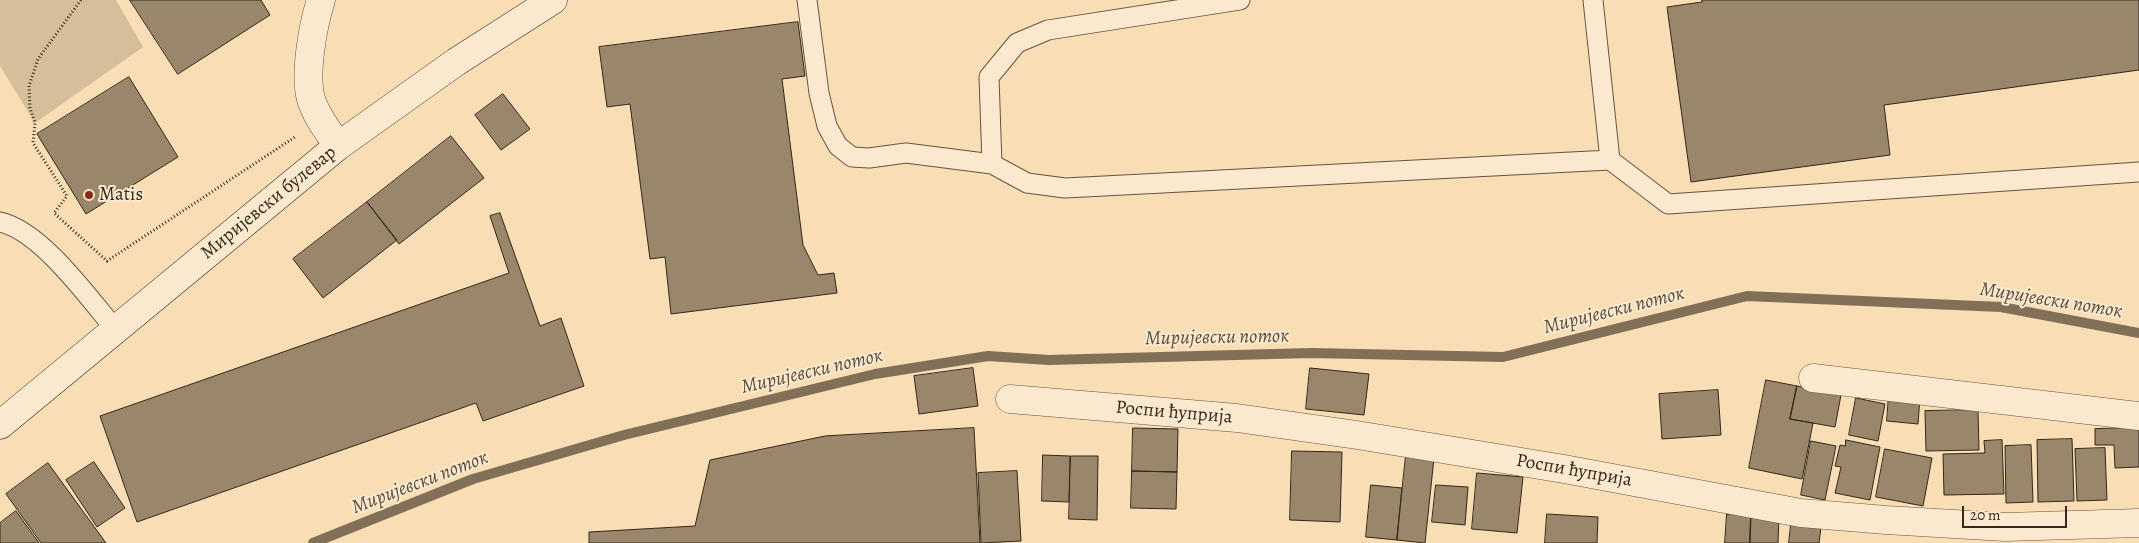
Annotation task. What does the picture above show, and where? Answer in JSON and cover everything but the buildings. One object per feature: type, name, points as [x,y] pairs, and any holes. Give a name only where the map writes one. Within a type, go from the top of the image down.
[{"type":"street","points":[[321,0],[309,59],[311,100],[338,146]]},
{"type":"street","name":"Миријевски булевар","points":[[0,425],[338,146],[456,62],[553,0]]},
{"type":"street","points":[[1813,378],[2139,416]]},
{"type":"street","name":"Роспи ћуприја","points":[[1010,399],[1237,418],[1357,435],[1564,469],[1801,513],[2005,527],[2139,523]]},
{"type":"lane","points":[[808,0],[819,94],[827,126],[838,146],[852,157],[868,158],[906,153],[992,164],[1027,183],[1065,188],[1610,160],[1668,204],[2139,172]]},
{"type":"lane","points":[[992,164],[989,77],[1017,43],[1048,30],[1240,0]]},
{"type":"lane","points":[[1593,0],[1610,160]]},
{"type":"lane","points":[[0,222],[16,227],[32,237],[78,285],[115,329]]},
{"type":"path","points":[[81,0],[38,58],[29,86],[30,108],[35,123],[34,143],[66,196],[54,213],[107,260],[322,120]]},
{"type":"shaded area","points":[[0,0],[116,0],[143,47],[35,123],[0,66]]},
{"type":"waterway","name":"Миријевски поток","points":[[313,543],[473,479],[624,435],[875,374],[988,356],[1049,360],[1311,353],[1503,357],[1747,296],[2001,307],[2139,333]]},
{"type":"place","name":"Matis","points":[[89,195]]}]
